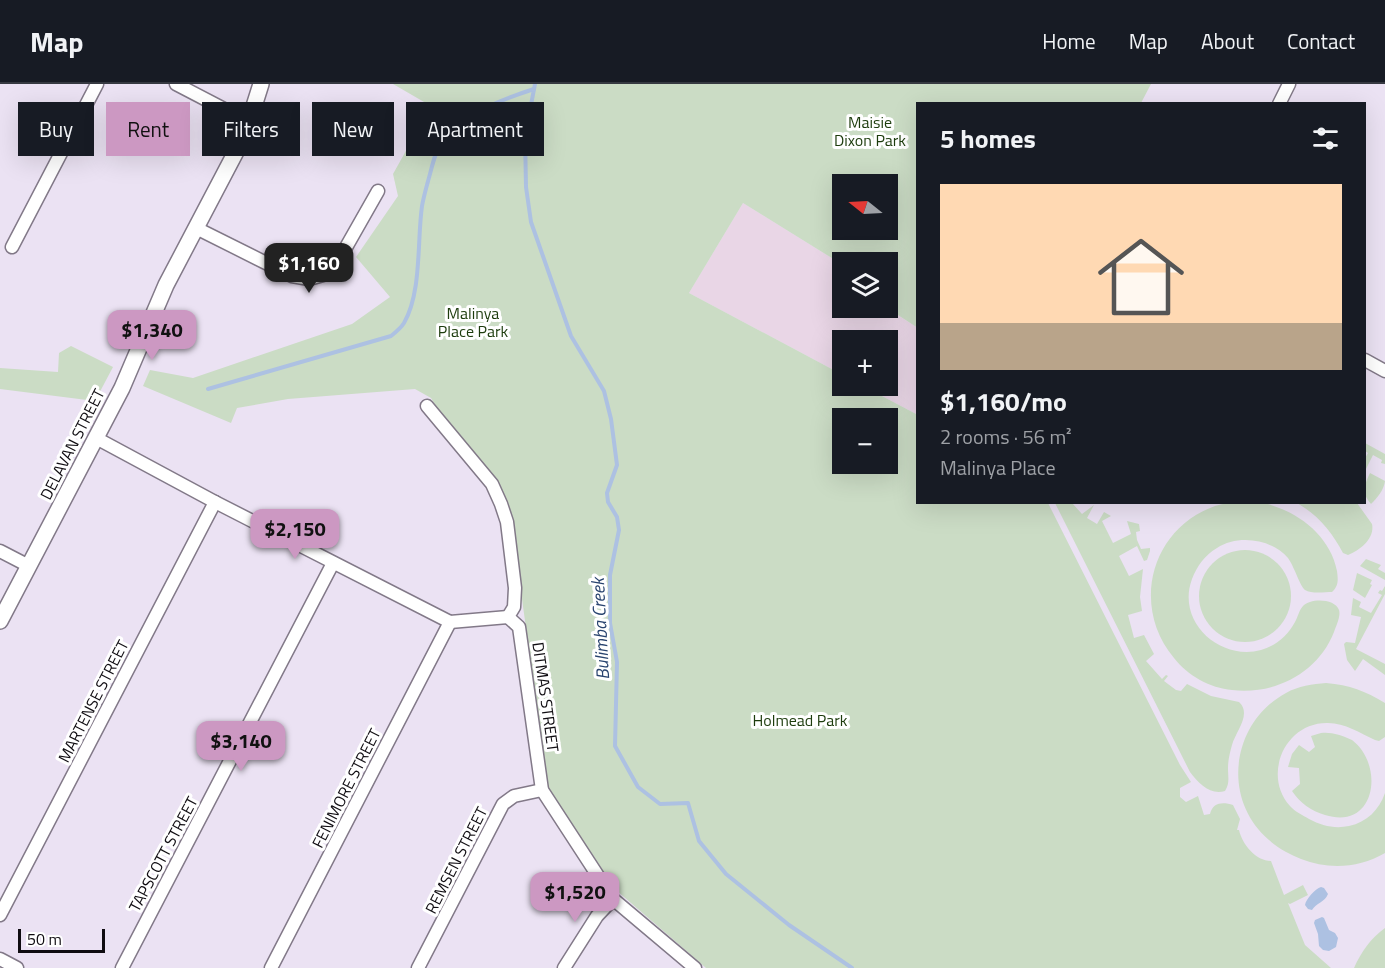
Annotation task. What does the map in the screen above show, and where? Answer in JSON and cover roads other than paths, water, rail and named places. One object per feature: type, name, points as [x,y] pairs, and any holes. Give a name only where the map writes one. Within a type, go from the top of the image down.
[{"type":"street","points":[[12,247],[97,84]]},
{"type":"street","points":[[176,84],[211,102]]},
{"type":"street","name":"DELAVAN STREET","points":[[255,102],[261,84]]},
{"type":"street","points":[[1280,102],[1289,84]]},
{"type":"street","name":"DELAVAN STREET","points":[[0,621],[122,388],[156,307],[234,156]]},
{"type":"street","points":[[196,228],[292,276],[309,279],[323,275],[336,265],[378,191]]},
{"type":"street","points":[[1366,361],[1385,371]]},
{"type":"street","points":[[96,438],[215,502],[450,622],[508,617],[514,608],[516,588],[507,522],[501,504],[492,484],[427,406]]},
{"type":"street","name":"MARTENSE STREET","points":[[0,915],[215,502]]},
{"type":"street","points":[[0,551],[29,566]]},
{"type":"street","name":"TAPSCOTT STREET","points":[[122,968],[333,563]]},
{"type":"street","name":"DITMAS STREET","points":[[508,617],[519,627],[542,790],[613,899],[695,968]]},
{"type":"street","name":"FENIMORE STREET","points":[[271,968],[450,622]]},
{"type":"street","name":"REMSEN STREET","points":[[418,968],[503,804],[514,795],[542,790]]},
{"type":"street","points":[[564,968],[597,916],[613,899]]},
{"type":"street","points":[[0,959],[17,968]]},
{"type":"water","points":[[1321,887],[1328,894],[1327,897],[1312,910],[1308,909],[1305,905],[1307,900]]},
{"type":"water","points":[[1322,917],[1329,930],[1338,938],[1336,947],[1329,951],[1319,946],[1314,923]]},
{"type":"waterway","name":"Bulimba Creek","points":[[535,84],[525,136],[526,187],[531,222],[571,336],[604,391],[611,419],[617,465],[607,493],[608,502],[617,517],[619,530],[610,575],[610,623],[617,662],[615,746],[638,787],[660,804],[688,803],[699,841],[726,874],[789,925],[852,968]]},
{"type":"waterway","points":[[208,389],[391,336],[398,330],[404,323],[414,296],[422,206],[434,159],[442,140],[453,128],[474,114],[534,89]]},
{"type":"park label","name":"Maisie Dixon Park","points":[[870,131]]},
{"type":"park label","name":"Malinya Place Park","points":[[473,322]]},
{"type":"park label","name":"Holmead Park","points":[[800,720]]}]
